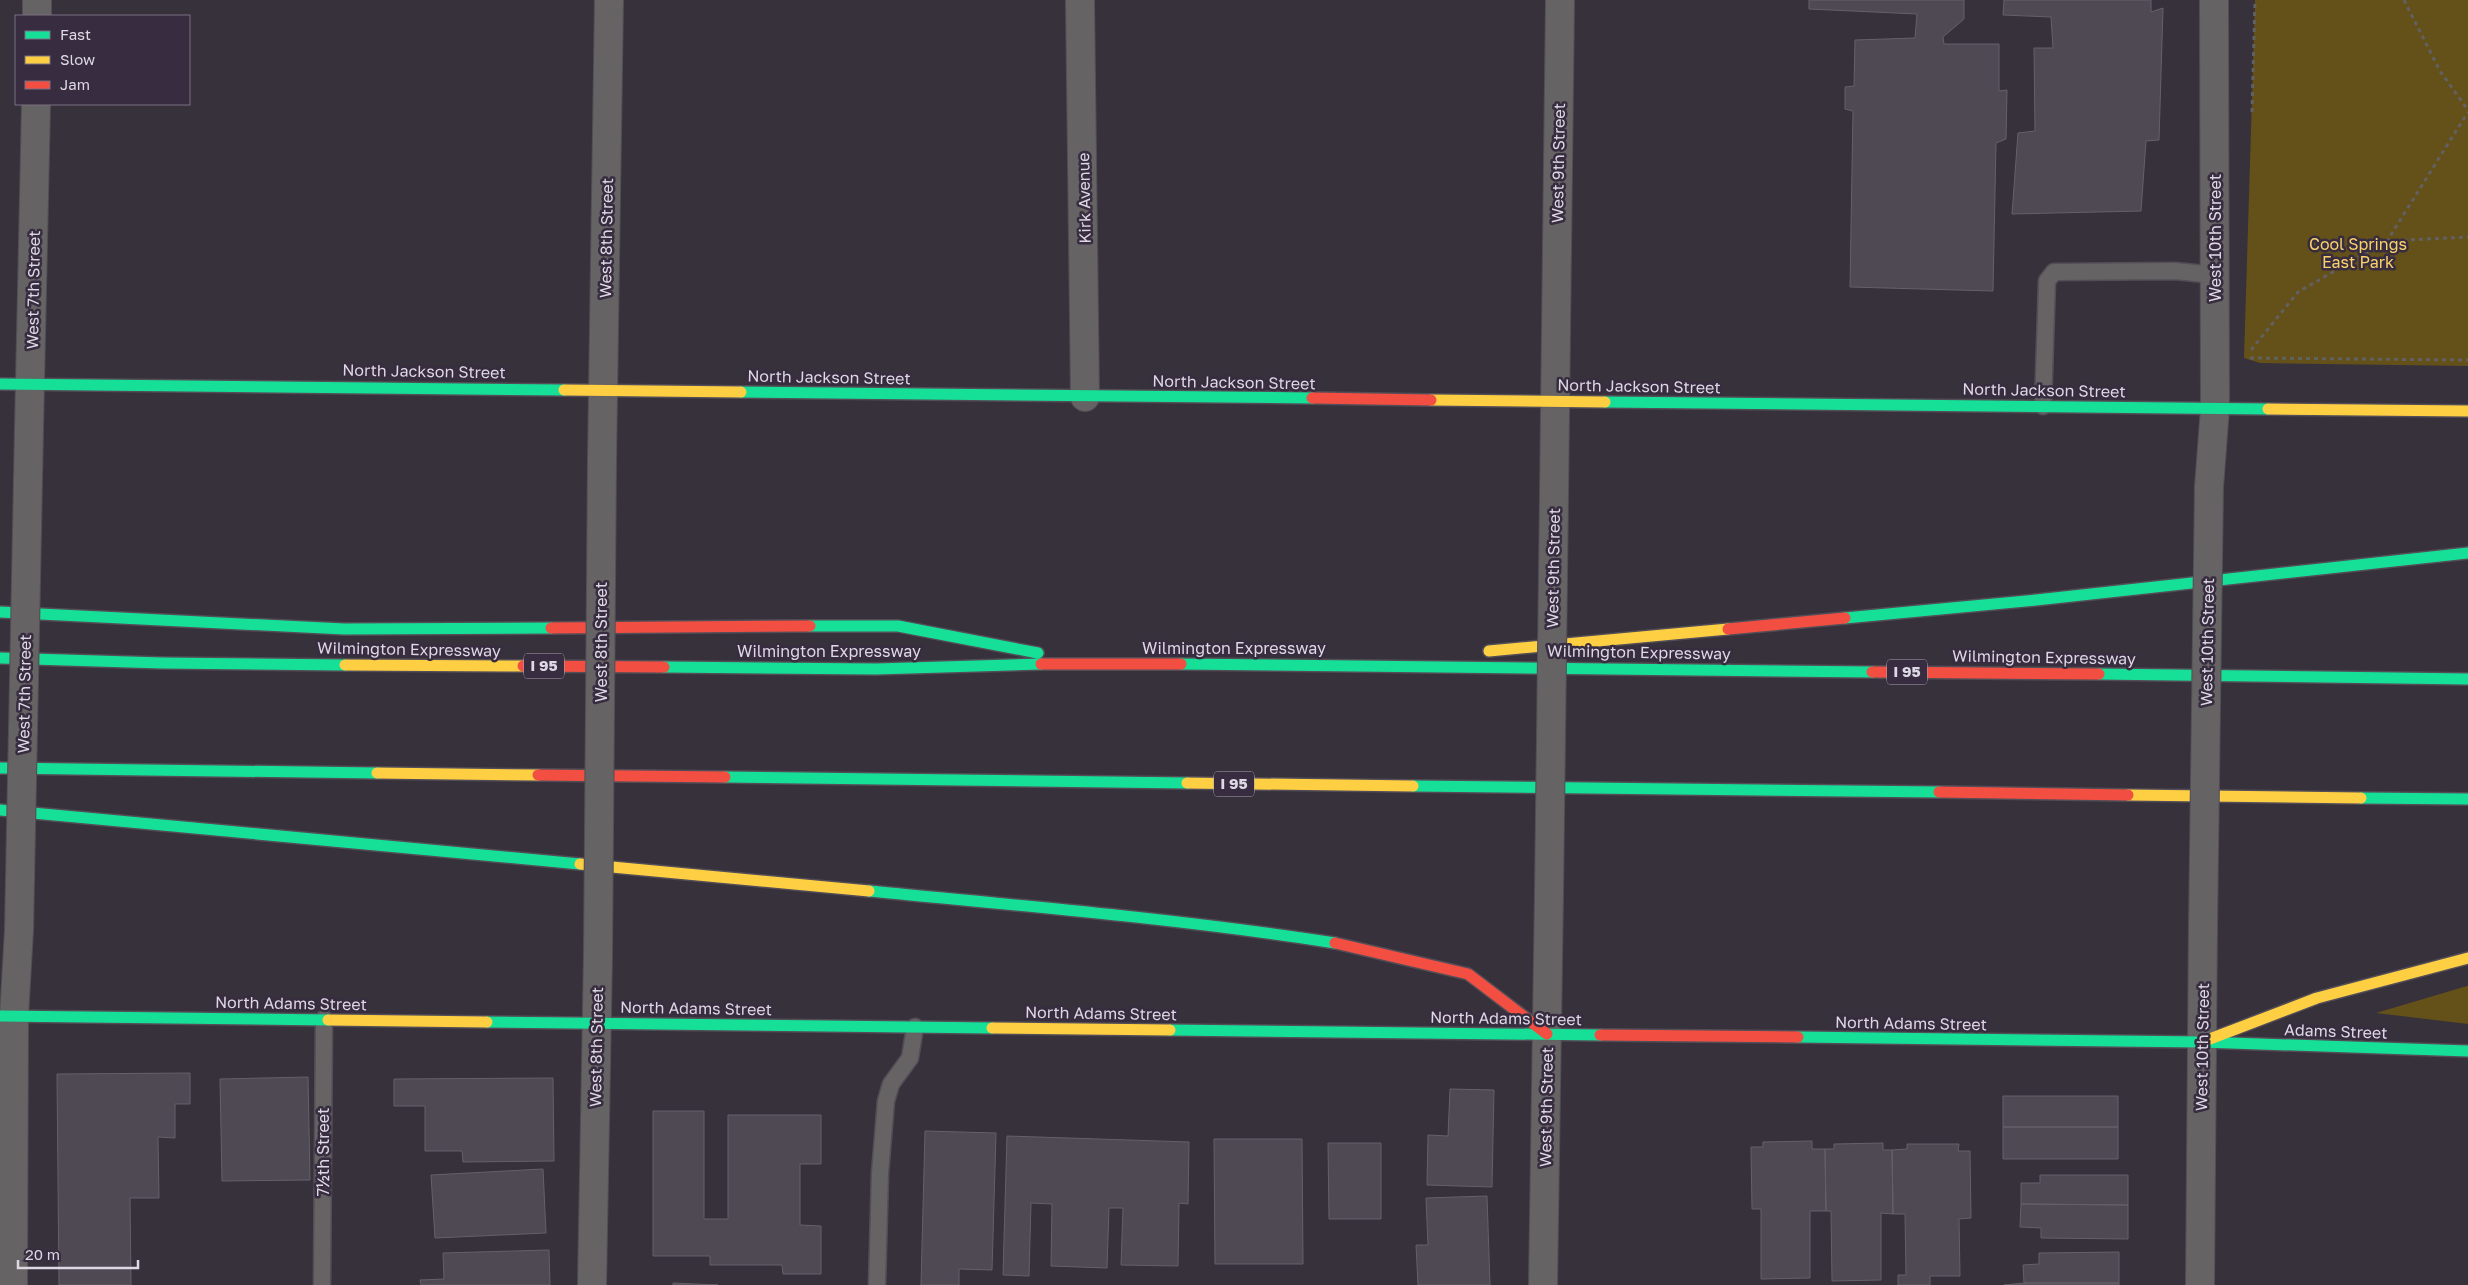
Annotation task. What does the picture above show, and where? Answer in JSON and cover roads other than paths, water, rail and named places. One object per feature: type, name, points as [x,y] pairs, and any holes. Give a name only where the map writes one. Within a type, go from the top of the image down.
[{"type":"main road","name":"North Jackson Street","points":[[0,384],[604,389],[1085,397],[2468,411]]},
{"type":"main road","points":[[1474,653],[2036,600],[2468,552]]},
{"type":"main road","points":[[0,612],[344,628],[898,626],[1088,663]]},
{"type":"main road","points":[[1346,664],[1445,655]]},
{"type":"main road","name":"Wilmington Expressway","points":[[0,658],[182,663],[866,669],[1088,663],[1346,664],[2468,679]]},
{"type":"main road","name":"I 95","points":[[0,768],[2468,799]]},
{"type":"main road","points":[[0,810],[1103,913],[1341,944],[1468,974],[1547,1034]]},
{"type":"main road","points":[[2202,1042],[2316,998],[2468,958]]},
{"type":"main road","name":"North Adams Street","points":[[7,1016],[2202,1042]]},
{"type":"main road","name":"Adams Street","points":[[2202,1042],[2328,1048],[2468,1051]]},
{"type":"street","points":[[37,0],[37,15]]},
{"type":"street","name":"West 8th Street","points":[[592,1285],[598,955],[602,459],[609,0]]},
{"type":"street","name":"Kirk Avenue","points":[[1080,0],[1085,397]]},
{"type":"street","name":"West 9th Street","points":[[1543,1285],[1560,0]]},
{"type":"street","name":"West 10th Street","points":[[2200,1285],[2209,487],[2215,408],[2214,0]]},
{"type":"street","name":"West 7th Street","points":[[13,1285],[7,1016],[19,930],[36,105]]},
{"type":"lane","points":[[2043,406],[2047,281],[2054,272],[2175,271],[2215,275]]},
{"type":"lane","name":"7½th Street","points":[[322,1285],[324,1020]]},
{"type":"lane","points":[[877,1285],[880,1173],[886,1101],[891,1084],[910,1058],[915,1027]]},
{"type":"park label","name":"Cool Springs East Park","points":[[2358,253]]}]
